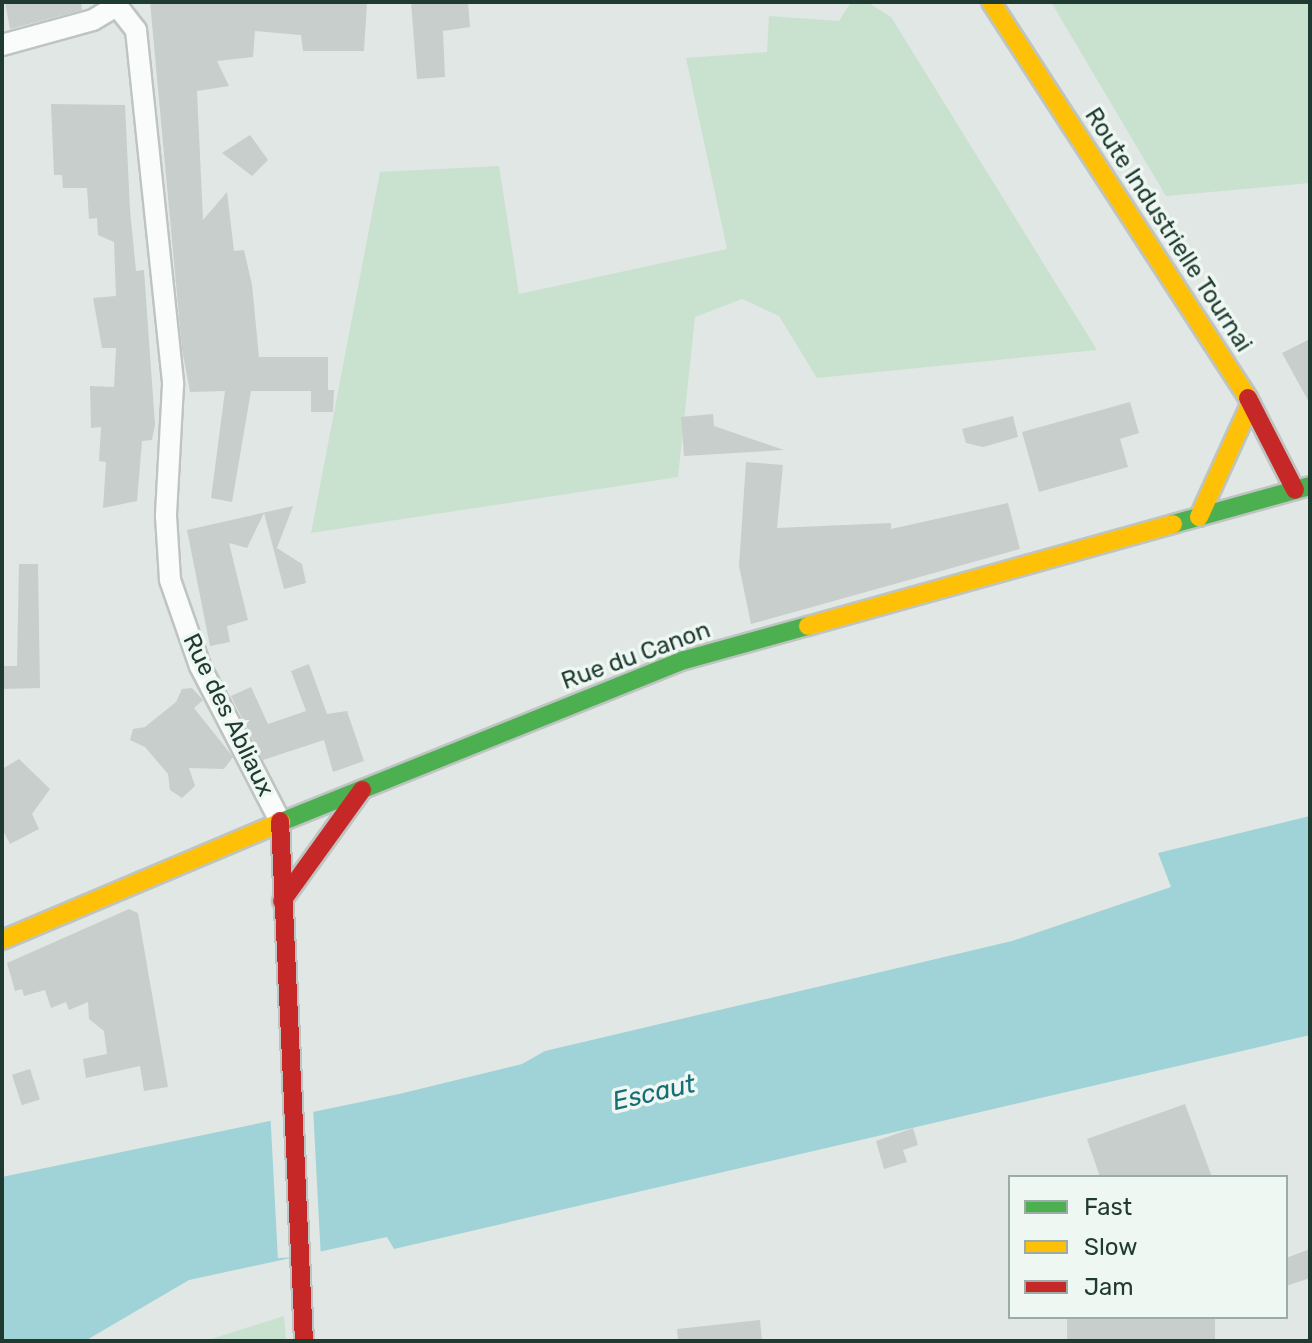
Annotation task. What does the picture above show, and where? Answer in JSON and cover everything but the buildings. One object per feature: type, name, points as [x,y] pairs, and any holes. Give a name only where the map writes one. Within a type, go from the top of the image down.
[{"type":"main road","name":"Route Industrielle Tournai","points":[[991,2],[1251,403],[1302,488]]},
{"type":"main road","points":[[1199,517],[1251,403]]},
{"type":"main road","name":"Rue du Canon","points":[[2,940],[365,786],[685,660],[1302,488]]},
{"type":"main road","points":[[282,901],[365,786]]},
{"type":"main road","name":"Rue des Abliaux","points":[[280,821],[287,1060],[304,1341]]},
{"type":"street","points":[[2,45],[93,20],[115,4]]},
{"type":"street","name":"Rue des Abliaux","points":[[115,4],[136,30],[173,385],[170,580],[200,666],[280,821]]},
{"type":"green space","points":[[851,2],[867,2],[891,17],[1097,350],[817,378],[779,316],[742,299],[695,317],[678,477],[311,533],[380,172],[499,166],[519,294],[727,249],[686,58],[767,52],[769,16],[839,21]]},
{"type":"green space","points":[[1051,2],[1310,2],[1310,183],[1166,196]]},
{"type":"green space","points":[[284,1316],[286,1341],[205,1341]]},
{"type":"water","name":"Escaut","points":[[1310,816],[1310,1035],[394,1249],[387,1237],[189,1280],[85,1341],[2,1341],[2,1177],[399,1094],[522,1064],[545,1051],[1012,941],[1171,887],[1158,853]]},
{"type":"pier","points":[[313,1107],[321,1256],[278,1258],[270,1109]]},
{"type":"traffic: fast","points":[[1173,524],[1310,486]]},
{"type":"traffic: fast","points":[[281,822],[685,660],[808,626]]},
{"type":"traffic: slow","points":[[991,2],[1248,398]]},
{"type":"traffic: slow","points":[[1199,517],[1251,403]]},
{"type":"traffic: slow","points":[[808,626],[1173,524]]},
{"type":"traffic: slow","points":[[2,940],[281,822]]},
{"type":"traffic: jam","points":[[1248,398],[1295,490]]},
{"type":"traffic: jam","points":[[282,901],[362,790]]},
{"type":"traffic: jam","points":[[280,821],[304,1341]]}]
